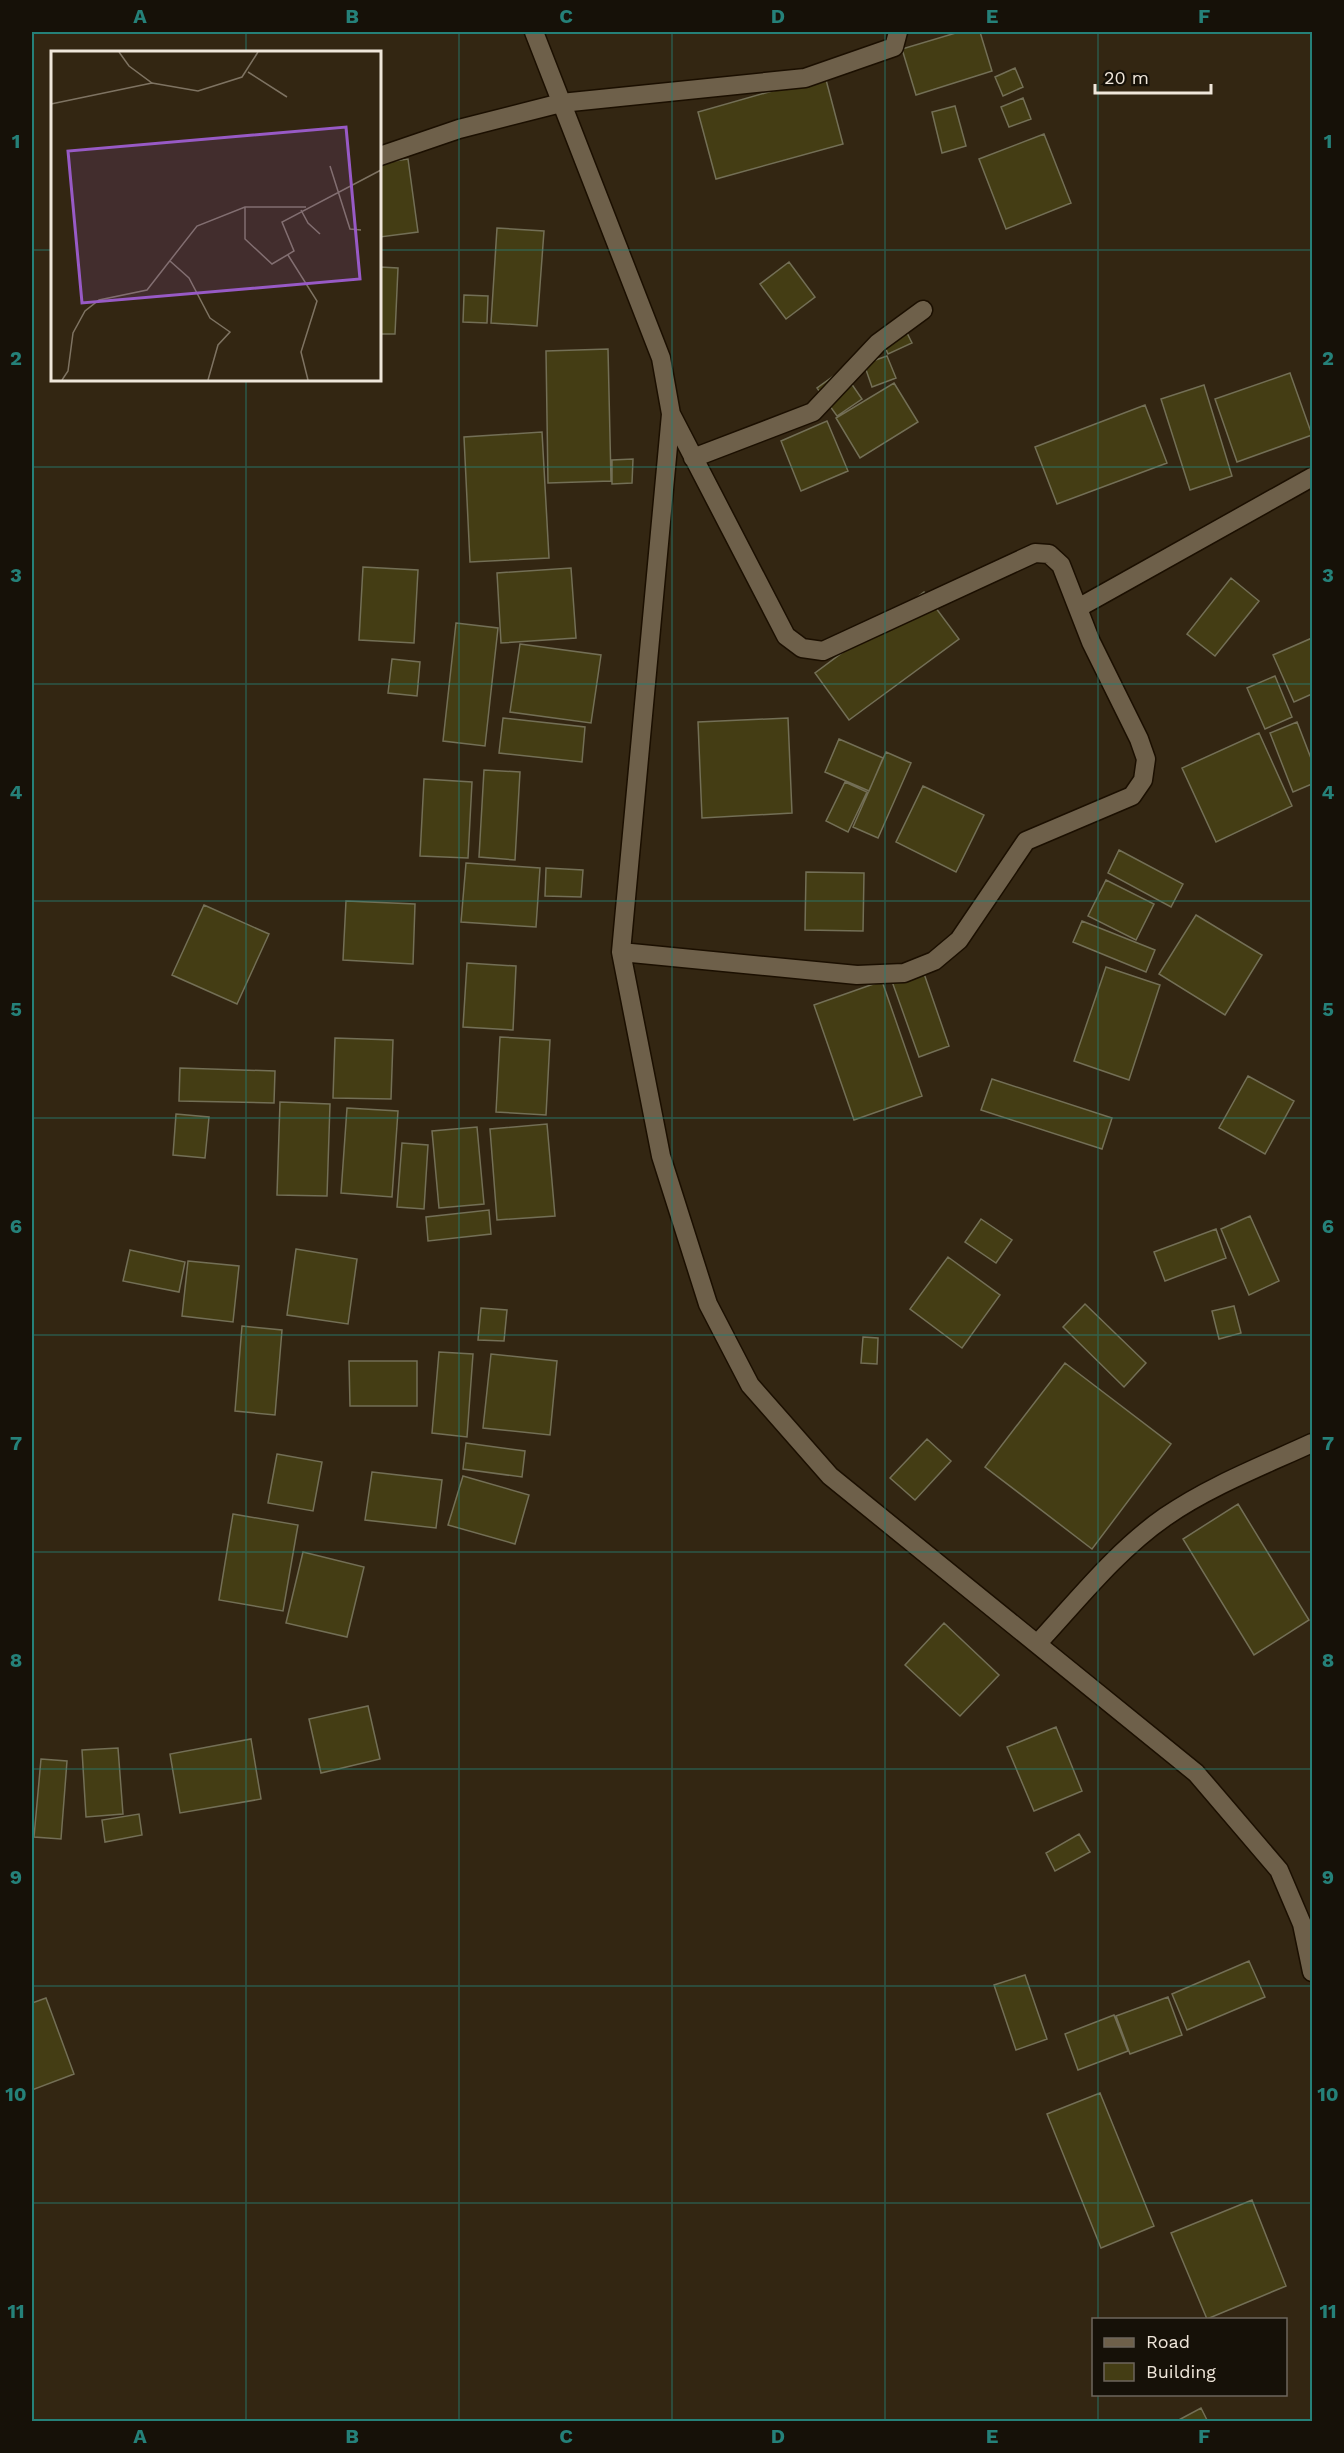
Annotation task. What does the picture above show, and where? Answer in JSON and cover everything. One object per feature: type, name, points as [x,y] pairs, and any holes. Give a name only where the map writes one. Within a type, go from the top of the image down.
[{"type":"street","points":[[534,32],[661,358],[671,414],[621,952],[661,1156],[708,1304],[750,1385],[830,1476],[1196,1773],[1279,1870],[1302,1924],[1312,1972]]},
{"type":"street","points":[[381,156],[459,129],[561,103],[805,78],[894,47],[897,32]]},
{"type":"street","points":[[693,458],[813,412],[878,343],[922,310]]},
{"type":"street","points":[[621,952],[857,975],[904,973],[934,961],[959,940],[1026,841],[1132,796],[1143,780],[1146,759],[1139,739],[1091,642],[1061,565],[1049,554],[1035,553],[823,651],[802,648],[786,636],[671,414]]},
{"type":"street","points":[[1078,608],[1312,477]]},
{"type":"street","points":[[1037,1644],[1122,1553],[1162,1519],[1205,1491],[1312,1443]]},
{"type":"building","points":[[959,32],[980,32],[992,71],[916,95],[902,49]]},
{"type":"building","points":[[1015,68],[1023,87],[1003,96],[995,77]]},
{"type":"building","points":[[825,76],[843,144],[716,179],[698,112]]},
{"type":"building","points":[[1023,98],[1031,119],[1009,127],[1001,107]]},
{"type":"building","points":[[955,106],[966,146],[942,153],[932,112]]},
{"type":"building","points":[[1044,134],[1071,203],[1006,229],[979,159]]},
{"type":"building","points":[[408,159],[418,232],[381,237],[381,163]]},
{"type":"building","points":[[497,228],[544,231],[537,326],[491,323]]},
{"type":"building","points":[[789,262],[815,297],[786,319],[760,284]]},
{"type":"building","points":[[381,267],[398,268],[395,334],[381,334]]},
{"type":"building","points":[[464,295],[488,296],[487,323],[463,322]]},
{"type":"building","points":[[904,327],[912,343],[888,354],[881,337]]},
{"type":"building","points":[[608,349],[611,481],[548,483],[546,351]]},
{"type":"building","points":[[887,356],[896,378],[872,387],[864,364]]},
{"type":"building","points":[[842,370],[862,399],[837,416],[817,388]]},
{"type":"building","points":[[1290,373],[1312,435],[1237,462],[1215,399]]},
{"type":"building","points":[[894,383],[918,422],[860,458],[836,418]]},
{"type":"building","points":[[1204,385],[1232,476],[1190,490],[1161,399]]},
{"type":"building","points":[[1145,405],[1167,463],[1057,504],[1035,447]]},
{"type":"building","points":[[827,421],[848,471],[801,491],[781,441]]},
{"type":"building","points":[[542,432],[549,558],[470,562],[464,437]]},
{"type":"building","points":[[633,459],[632,483],[612,484],[612,460]]},
{"type":"building","points":[[363,567],[418,570],[414,643],[359,640]]},
{"type":"building","points":[[571,568],[576,638],[501,643],[497,573]]},
{"type":"building","points":[[1231,578],[1259,601],[1215,656],[1187,634]]},
{"type":"building","points":[[924,592],[959,639],[849,720],[815,673]]},
{"type":"building","points":[[456,623],[498,628],[485,746],[443,741]]},
{"type":"building","points":[[1312,638],[1312,694],[1294,702],[1273,655]]},
{"type":"building","points":[[520,644],[601,655],[591,723],[510,712]]},
{"type":"building","points":[[392,659],[420,662],[417,696],[388,693]]},
{"type":"building","points":[[1275,676],[1292,717],[1265,729],[1247,688]]},
{"type":"building","points":[[503,718],[585,727],[582,762],[499,753]]},
{"type":"building","points":[[788,718],[792,813],[702,818],[698,722]]},
{"type":"building","points":[[1297,722],[1312,761],[1312,784],[1293,792],[1270,733]]},
{"type":"building","points":[[1259,733],[1292,806],[1216,842],[1182,768]]},
{"type":"building","points":[[839,739],[883,758],[869,791],[825,772]]},
{"type":"building","points":[[886,752],[911,763],[878,838],[853,827]]},
{"type":"building","points":[[484,770],[520,772],[515,860],[479,857]]},
{"type":"building","points":[[424,779],[472,782],[468,858],[420,856]]},
{"type":"building","points":[[845,782],[867,792],[848,832],[826,821]]},
{"type":"building","points":[[923,786],[984,815],[956,872],[896,842]]},
{"type":"building","points":[[1119,850],[1183,884],[1171,907],[1108,873]]},
{"type":"building","points":[[466,863],[540,868],[536,927],[461,922]]},
{"type":"building","points":[[546,868],[583,870],[581,897],[545,896]]},
{"type":"building","points":[[806,872],[864,873],[863,931],[805,930]]},
{"type":"building","points":[[1106,880],[1154,904],[1136,940],[1088,916]]},
{"type":"building","points":[[346,901],[415,904],[413,964],[343,960]]},
{"type":"building","points":[[204,905],[269,934],[237,1004],[172,975]]},
{"type":"building","points":[[1196,915],[1262,955],[1225,1015],[1159,974]]},
{"type":"building","points":[[1082,921],[1155,950],[1146,972],[1073,942]]},
{"type":"building","points":[[920,962],[949,1046],[919,1057],[889,973]]},
{"type":"building","points":[[467,963],[516,966],[513,1030],[463,1027]]},
{"type":"building","points":[[1106,967],[1160,985],[1129,1080],[1074,1061]]},
{"type":"building","points":[[882,981],[922,1096],[854,1120],[814,1005]]},
{"type":"building","points":[[500,1037],[550,1040],[546,1115],[496,1112]]},
{"type":"building","points":[[335,1038],[393,1040],[391,1099],[333,1098]]},
{"type":"building","points":[[180,1068],[275,1071],[274,1103],[179,1101]]},
{"type":"building","points":[[1248,1076],[1294,1101],[1265,1154],[1219,1128]]},
{"type":"building","points":[[992,1079],[1112,1118],[1102,1149],[981,1110]]},
{"type":"building","points":[[280,1102],[330,1104],[327,1196],[277,1195]]},
{"type":"building","points":[[347,1108],[398,1111],[392,1197],[341,1193]]},
{"type":"building","points":[[176,1114],[209,1117],[205,1158],[173,1155]]},
{"type":"building","points":[[547,1124],[555,1216],[497,1220],[490,1129]]},
{"type":"building","points":[[477,1127],[484,1204],[439,1208],[432,1131]]},
{"type":"building","points":[[402,1143],[428,1145],[424,1209],[397,1207]]},
{"type":"building","points":[[489,1210],[491,1234],[428,1241],[426,1217]]},
{"type":"building","points":[[1250,1216],[1279,1281],[1249,1295],[1221,1229]]},
{"type":"building","points":[[981,1219],[1012,1240],[996,1263],[965,1242]]},
{"type":"building","points":[[1216,1229],[1226,1258],[1165,1281],[1154,1252]]},
{"type":"building","points":[[296,1249],[357,1259],[348,1324],[287,1315]]},
{"type":"building","points":[[130,1250],[185,1262],[179,1292],[123,1281]]},
{"type":"building","points":[[948,1257],[1000,1295],[962,1348],[910,1309]]},
{"type":"building","points":[[188,1261],[239,1266],[233,1322],[182,1316]]},
{"type":"building","points":[[1085,1304],[1146,1363],[1124,1387],[1063,1327]]},
{"type":"building","points":[[1234,1306],[1241,1333],[1219,1339],[1212,1311]]},
{"type":"building","points":[[481,1308],[507,1310],[504,1341],[478,1340]]},
{"type":"building","points":[[242,1326],[282,1330],[275,1415],[235,1411]]},
{"type":"building","points":[[863,1337],[878,1338],[877,1364],[861,1363]]},
{"type":"building","points":[[439,1352],[473,1354],[467,1437],[432,1433]]},
{"type":"building","points":[[491,1354],[557,1361],[550,1435],[483,1428]]},
{"type":"building","points":[[349,1361],[417,1361],[417,1406],[350,1406]]},
{"type":"building","points":[[1065,1363],[1171,1444],[1092,1549],[985,1467]]},
{"type":"building","points":[[927,1439],[951,1461],[915,1500],[890,1478]]},
{"type":"building","points":[[466,1443],[525,1451],[522,1477],[463,1469]]},
{"type":"building","points":[[277,1454],[322,1462],[313,1511],[268,1503]]},
{"type":"building","points":[[372,1472],[442,1480],[436,1528],[365,1520]]},
{"type":"building","points":[[463,1476],[529,1495],[515,1544],[448,1525]]},
{"type":"building","points":[[1238,1504],[1309,1620],[1254,1655],[1183,1539]]},
{"type":"building","points":[[233,1514],[298,1525],[283,1611],[219,1600]]},
{"type":"building","points":[[303,1552],[364,1567],[347,1637],[286,1623]]},
{"type":"building","points":[[944,1623],[999,1675],[960,1716],[905,1665]]},
{"type":"building","points":[[368,1706],[380,1759],[321,1773],[309,1719]]},
{"type":"building","points":[[1056,1727],[1082,1791],[1034,1811],[1007,1747]]},
{"type":"building","points":[[251,1739],[261,1799],[180,1813],[170,1754]]},
{"type":"building","points":[[118,1748],[123,1814],[86,1817],[82,1750]]},
{"type":"building","points":[[41,1759],[67,1761],[61,1839],[34,1837]]},
{"type":"building","points":[[139,1814],[142,1835],[105,1842],[102,1820]]},
{"type":"building","points":[[1079,1834],[1090,1852],[1055,1871],[1046,1853]]},
{"type":"building","points":[[1249,1961],[1265,1997],[1187,2030],[1172,1994]]},
{"type":"building","points":[[1025,1975],[1047,2039],[1016,2050],[994,1985]]},
{"type":"building","points":[[1168,1997],[1182,2035],[1130,2054],[1116,2016]]},
{"type":"building","points":[[46,1998],[74,2074],[32,2090],[32,2003]]},
{"type":"building","points":[[1114,2015],[1128,2051],[1078,2070],[1065,2034]]},
{"type":"building","points":[[1100,2093],[1154,2226],[1101,2248],[1047,2114]]},
{"type":"building","points":[[1252,2200],[1286,2286],[1207,2318],[1171,2233]]},
{"type":"building","points":[[1201,2408],[1208,2422],[1175,2422]]}]
